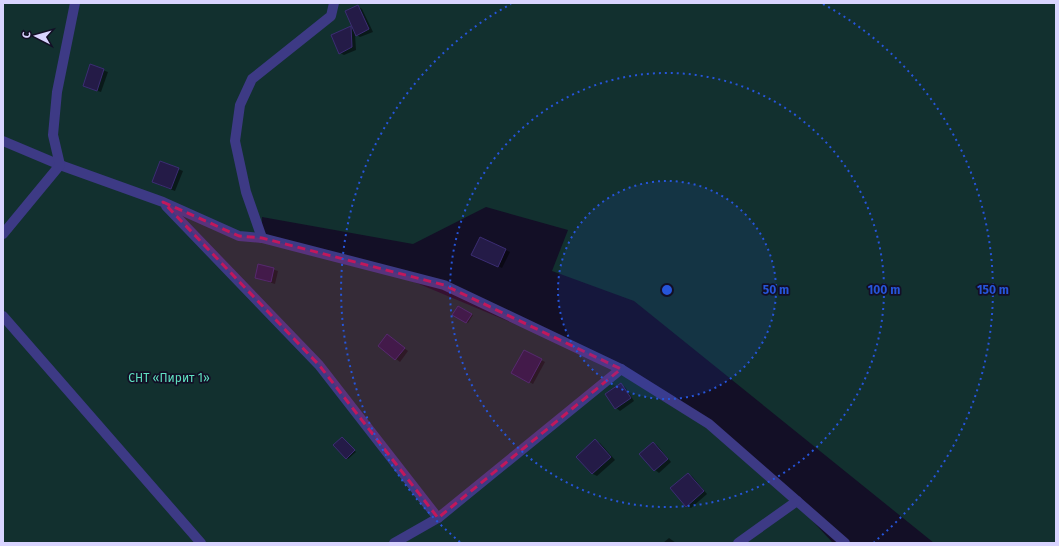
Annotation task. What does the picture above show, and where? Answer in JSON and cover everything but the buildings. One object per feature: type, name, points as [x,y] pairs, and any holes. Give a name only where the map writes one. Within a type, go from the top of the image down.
[{"type":"street","points":[[60,165],[53,135],[57,92],[76,3]]},
{"type":"street","points":[[262,238],[246,192],[235,141],[240,105],[252,79],[331,16],[334,3]]},
{"type":"street","points":[[3,140],[60,165],[163,202],[239,236],[262,238],[444,285],[621,369],[709,424],[845,543]]},
{"type":"street","points":[[3,234],[60,165]]},
{"type":"street","points":[[163,202],[318,365],[438,518]]},
{"type":"street","points":[[3,316],[201,543]]},
{"type":"street","points":[[394,543],[438,518],[621,369]]},
{"type":"street","points":[[738,543],[797,501]]},
{"type":"highlighted area","points":[[163,202],[239,236],[262,238],[444,285],[621,369],[438,518],[319,365]]},
{"type":"green space","name":"СНТ «Пирит 1»","points":[[3,3],[1056,3],[1056,543],[934,543],[634,301],[552,271],[568,230],[486,207],[413,244],[262,217],[262,240],[412,281],[603,361],[711,430],[807,515],[833,543],[3,543]]}]
